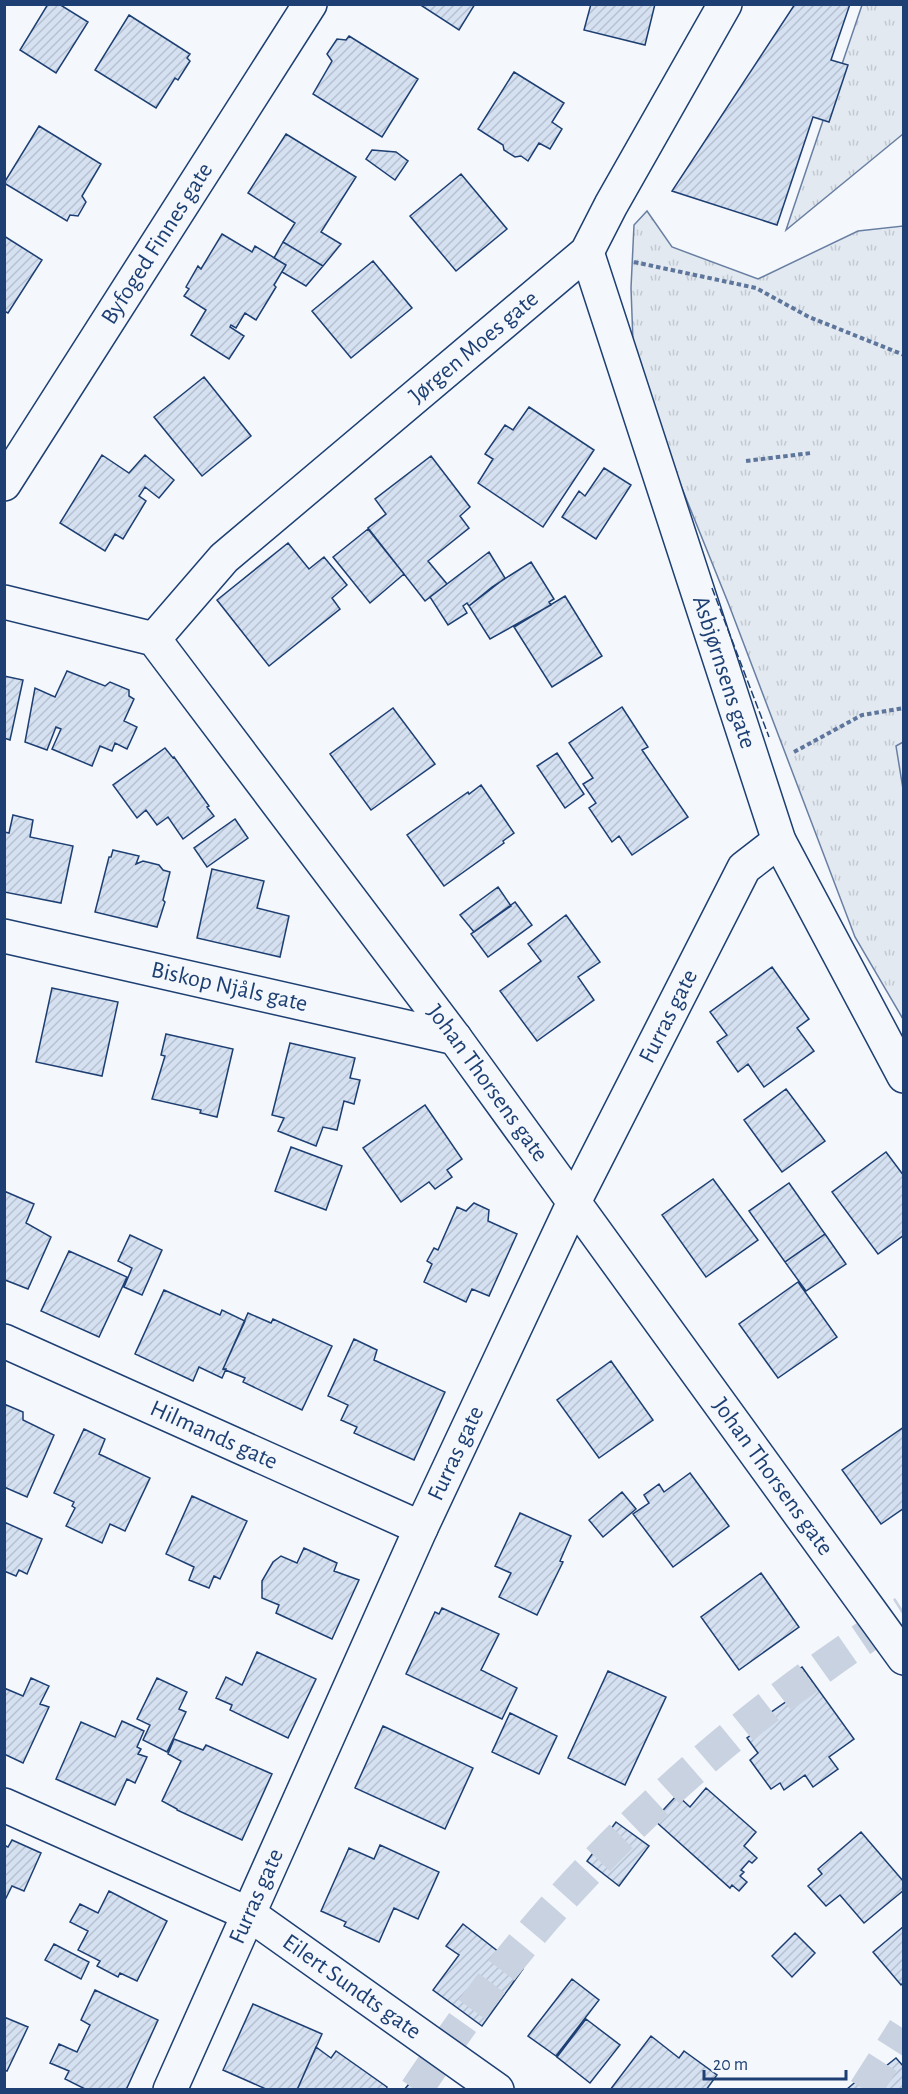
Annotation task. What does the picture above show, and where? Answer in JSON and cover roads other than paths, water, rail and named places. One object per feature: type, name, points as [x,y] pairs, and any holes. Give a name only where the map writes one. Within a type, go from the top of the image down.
[{"type":"street","name":"Byfoged Finnes gate","points":[[4,484],[310,4]]},
{"type":"street","name":"Jørgen Moes gate","points":[[154,639],[224,558],[587,252],[611,205],[725,4]]},
{"type":"street","name":"Asbjørnsens gate","points":[[587,252],[779,841],[903,1076]]},
{"type":"street","points":[[4,602],[154,639]]},
{"type":"street","name":"Johan Thorsens gate","points":[[154,639],[455,1038],[903,1658]]},
{"type":"street","name":"Furras gate","points":[[170,2090],[422,1528],[574,1202],[744,868],[779,841]]},
{"type":"street","name":"Biskop Njåls gate","points":[[4,936],[455,1038]]},
{"type":"street","name":"Hilmands gate","points":[[4,1341],[422,1528]]},
{"type":"street","name":"Eilert Sundts gate","points":[[4,1805],[249,1914],[497,2090]]},
{"type":"tunnel","points":[[416,2090],[504,1967],[547,1915],[640,1818],[689,1773],[793,1688],[904,1612]]},
{"type":"tunnel","points":[[865,2090],[904,2029]]}]
